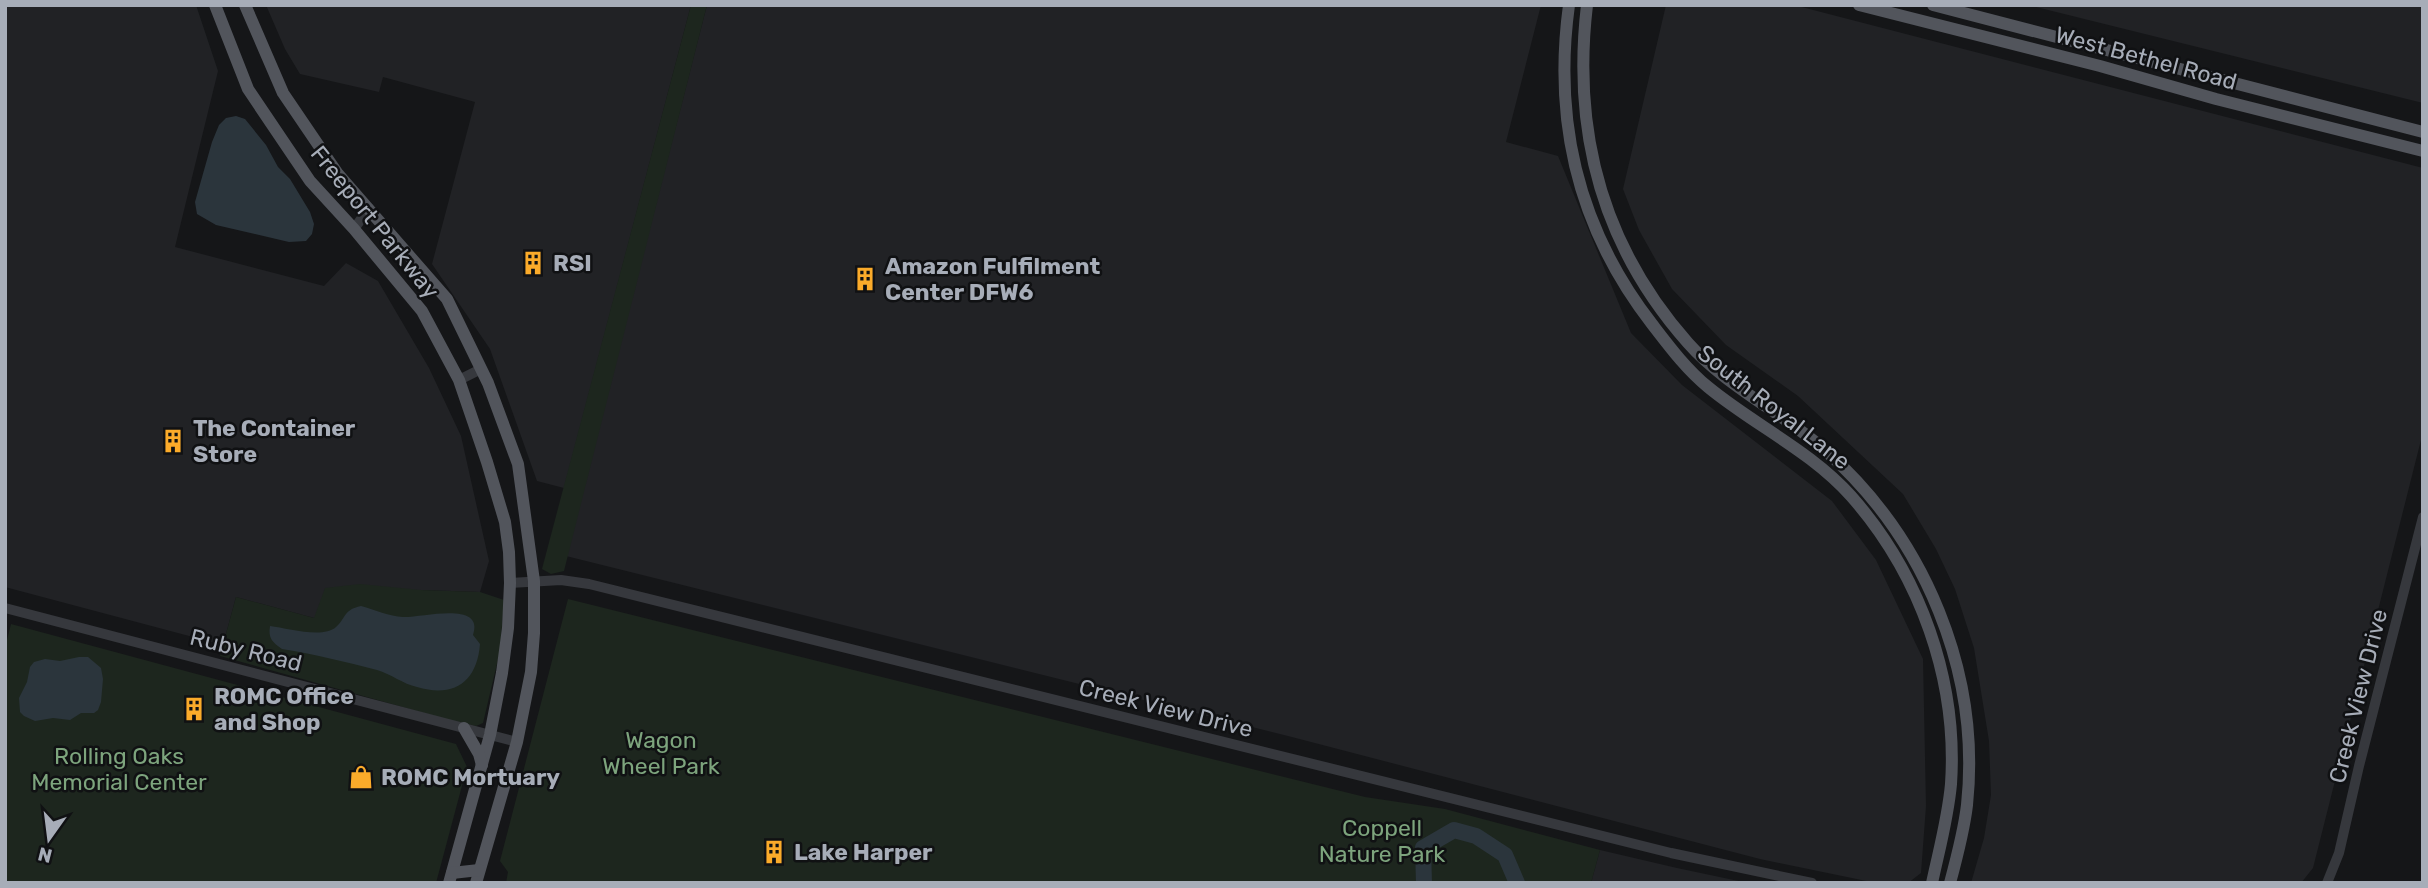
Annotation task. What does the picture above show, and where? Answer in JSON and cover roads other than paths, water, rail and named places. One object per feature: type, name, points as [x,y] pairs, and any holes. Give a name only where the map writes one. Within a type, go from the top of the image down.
[{"type":"main road","name":"Freeport Parkway","points":[[215,5],[248,89],[310,181],[422,311],[459,380],[505,523],[510,583],[508,628],[490,736],[450,878]]},
{"type":"main road","name":"Freeport Parkway","points":[[245,5],[283,93],[338,174],[447,299],[481,369],[518,464],[534,582],[531,672],[517,742],[478,876]]},
{"type":"main road","name":"South Royal Lane","points":[[1569,5],[1565,37],[1566,115],[1579,184],[1591,219],[1615,271],[1631,298],[1681,361],[1709,388],[1793,445],[1850,495],[1892,551],[1936,646],[1943,674],[1951,733],[1951,782],[1946,823],[1932,883]]},
{"type":"main road","name":"South Royal Lane","points":[[1587,5],[1582,69],[1591,151],[1609,211],[1630,262],[1656,304],[1690,345],[1739,389],[1826,451],[1886,516],[1914,557],[1943,621],[1958,670],[1966,719],[1969,767],[1965,818],[1951,883]]},
{"type":"main road","name":"West Bethel Road","points":[[1859,5],[2423,151]]},
{"type":"main road","points":[[1914,20],[1919,5]]},
{"type":"main road","name":"West Bethel Road","points":[[1933,5],[2423,131]]},
{"type":"main road","points":[[2056,55],[2060,39]]},
{"type":"main road","points":[[2290,117],[2294,99]]},
{"type":"main road","points":[[1591,219],[1609,211]]},
{"type":"main road","points":[[1730,403],[1739,389]]},
{"type":"main road","points":[[1943,674],[1958,670]]},
{"type":"main road","points":[[464,728],[479,754],[482,766]]},
{"type":"main road","points":[[450,878],[478,876]]},
{"type":"main road","points":[[450,878],[470,883]]},
{"type":"street","points":[[354,229],[369,208]]},
{"type":"street","points":[[459,380],[481,369]]},
{"type":"street","name":"Creek View Drive","points":[[2327,883],[2339,853],[2358,766],[2423,517]]},
{"type":"street","name":"Creek View Drive","points":[[510,583],[561,580],[589,584],[1671,853],[1812,883]]},
{"type":"street","name":"Ruby Road","points":[[5,608],[517,742]]},
{"type":"waterway","points":[[1424,883],[1423,848],[1454,830],[1476,836],[1505,855],[1517,883]]},
{"type":"place","name":"RSI","points":[[533,263]]},
{"type":"place","name":"Amazon Fulfilment Center DFW6","points":[[865,279]]},
{"type":"place","name":"The Container Store","points":[[173,441]]},
{"type":"place","name":"ROMC Office and Shop","points":[[194,709]]},
{"type":"place","name":"ROMC Mortuary","points":[[361,777]]},
{"type":"place","name":"Lake Harper","points":[[774,852]]},
{"type":"park label","name":"Wagon Wheel Park","points":[[661,753]]},
{"type":"park label","name":"Rolling Oaks Memorial Center","points":[[119,769]]},
{"type":"park label","name":"Coppell Nature Park","points":[[1382,841]]}]
